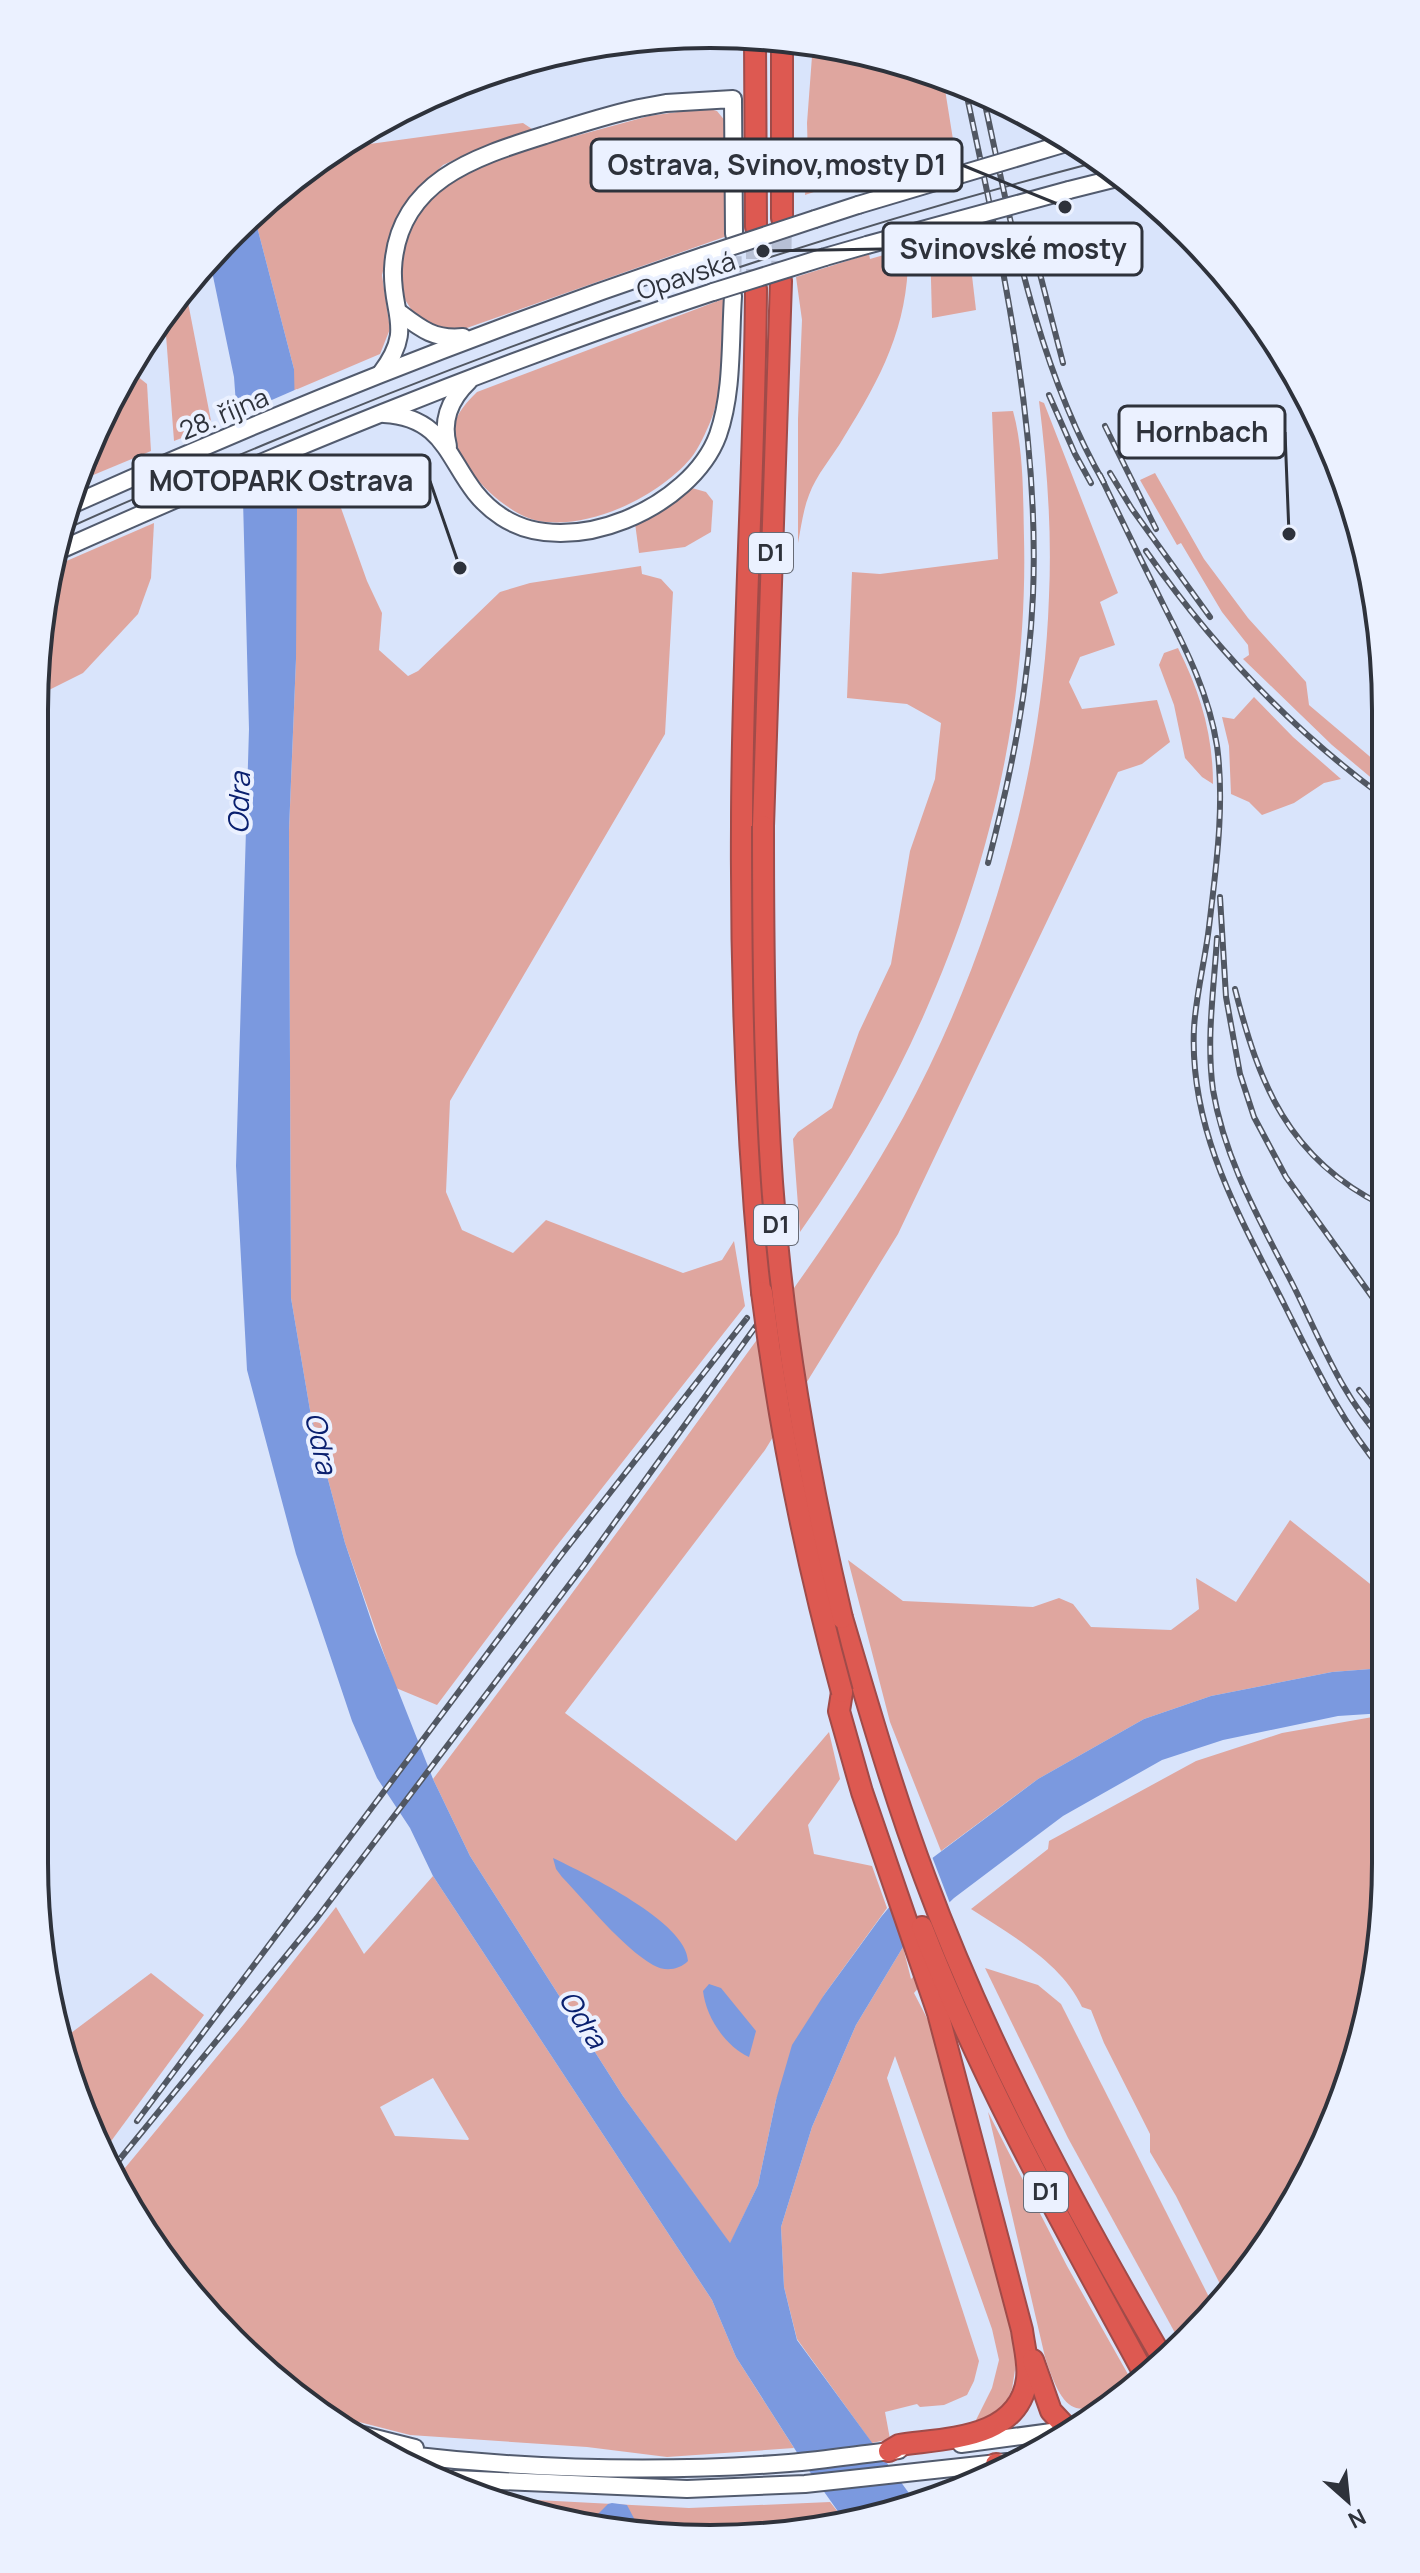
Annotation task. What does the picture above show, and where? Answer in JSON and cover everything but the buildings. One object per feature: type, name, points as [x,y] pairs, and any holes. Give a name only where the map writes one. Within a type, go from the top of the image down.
[{"type":"highway","points":[[755,49],[756,227]]},
{"type":"highway","points":[[782,52],[782,218]]},
{"type":"highway","name":"D1","points":[[781,281],[763,826],[763,984],[772,1185],[793,1376],[810,1470],[842,1618],[892,1784],[925,1879],[979,2005],[1058,2170],[1158,2350]]},
{"type":"highway","name":"D1","points":[[756,289],[755,420],[742,825],[746,1094],[762,1292],[790,1477],[818,1603],[842,1692],[839,1711],[862,1792],[948,2011],[1140,2366]]},
{"type":"highway","points":[[889,2451],[899,2445],[985,2436],[1007,2417],[1025,2389],[1027,2368],[1022,2330],[948,2011]]},
{"type":"highway","points":[[1022,2330],[1051,2411],[1062,2423]]},
{"type":"main road","points":[[380,374],[397,345],[400,313],[393,283],[397,246],[409,214],[434,183],[461,165],[490,153],[639,108],[666,103],[733,99],[734,234]]},
{"type":"main road","name":"Opavská","points":[[355,384],[480,335],[703,256],[858,205],[1056,146]]},
{"type":"main road","name":"Opavská","points":[[373,416],[476,375],[713,292],[867,245],[1107,181]]},
{"type":"main road","points":[[69,546],[373,416],[411,417],[426,425],[439,438],[462,478],[481,501],[501,517],[545,533],[599,529],[643,511],[688,479],[706,457],[718,435],[728,381],[733,296]]},
{"type":"main road","points":[[400,313],[423,331],[440,338],[480,335]]},
{"type":"main road","points":[[452,459],[446,438],[446,419],[455,396],[476,375]]},
{"type":"main road","name":"28. října","points":[[82,501],[355,384]]},
{"type":"main road","points":[[985,2436],[1048,2432]]},
{"type":"main road","points":[[387,2441],[446,2460]]},
{"type":"main road","points":[[416,2456],[548,2465],[695,2468],[791,2463],[889,2451]]},
{"type":"main road","points":[[474,2481],[687,2489],[805,2484],[983,2466]]},
{"type":"shaded area","points":[[812,57],[839,61],[945,91],[955,152],[931,166],[859,177],[805,195]]},
{"type":"shaded area","points":[[706,108],[717,111],[726,122],[727,236],[464,329],[436,329],[416,317],[404,298],[399,278],[409,229],[422,206],[457,174],[546,141],[649,116]]},
{"type":"shaded area","points":[[523,123],[532,129],[443,165],[409,198],[393,230],[382,275],[390,329],[380,354],[293,391],[294,369],[257,228],[307,185],[367,144]]},
{"type":"shaded area","points":[[967,233],[976,310],[932,318],[930,242]]},
{"type":"shaded area","points":[[908,248],[904,301],[891,348],[870,392],[812,488],[798,543],[802,320],[796,277],[869,254],[870,259]]},
{"type":"shaded area","points":[[723,299],[720,377],[711,420],[691,458],[661,485],[601,515],[580,520],[539,521],[511,509],[483,486],[471,471],[456,441],[454,427],[460,412],[477,392]]},
{"type":"shaded area","points":[[188,303],[212,426],[174,441],[166,335]]},
{"type":"shaded area","points":[[138,377],[147,384],[151,451],[91,476],[116,417]]},
{"type":"shaded area","points":[[1039,401],[1044,403],[1118,593],[1100,602],[1115,645],[1080,657],[1069,682],[1082,709],[1157,700],[1170,742],[1142,764],[1118,772],[898,1234],[765,1450],[565,1713],[736,1841],[829,1732],[840,1779],[808,1825],[814,1854],[872,1866],[887,1908],[824,1995],[776,2100],[758,2185],[730,2244],[623,2096],[470,1856],[433,1779],[642,1498],[836,1228],[882,1155],[934,1058],[985,931],[1006,865],[1036,731],[1045,663],[1050,571],[1048,498]]},
{"type":"shaded area","points":[[1013,411],[1023,490],[1022,631],[1012,723],[993,813],[968,903],[935,990],[896,1074],[851,1155],[800,1232],[793,1139],[832,1108],[859,1032],[891,964],[910,851],[935,779],[941,723],[907,704],[847,698],[852,572],[880,574],[998,559],[992,412]]},
{"type":"shaded area","points":[[311,461],[336,494],[367,581],[382,613],[379,650],[408,676],[418,671],[500,592],[530,583],[641,566],[642,574],[661,579],[673,592],[665,734],[450,1101],[446,1192],[462,1230],[513,1253],[546,1220],[683,1273],[722,1260],[734,1241],[745,1306],[555,1548],[437,1705],[396,1688],[345,1543],[311,1416],[291,1298],[289,831],[296,659],[296,467]]},
{"type":"shaded area","points":[[1155,473],[1204,559],[1248,618],[1306,682],[1309,705],[1372,758],[1372,778],[1332,745],[1243,659],[1249,655],[1248,645],[1222,612],[1181,543],[1177,545],[1140,480]]},
{"type":"shaded area","points":[[692,488],[706,492],[713,501],[711,532],[685,547],[639,553],[635,523]]},
{"type":"shaded area","points":[[154,523],[151,578],[138,614],[83,673],[48,690],[54,624],[66,561]]},
{"type":"shaded area","points":[[1178,648],[1204,714],[1211,748],[1213,784],[1185,758],[1174,705],[1159,665],[1164,653]]},
{"type":"shaded area","points":[[1254,697],[1341,779],[1324,783],[1294,803],[1262,815],[1249,802],[1231,794],[1229,746],[1222,717],[1234,719]]},
{"type":"shaded area","points":[[1290,1520],[1372,1585],[1372,1669],[1332,1672],[1211,1696],[1144,1719],[1038,1779],[941,1851],[890,1722],[848,1560],[903,1601],[1033,1607],[1059,1598],[1073,1604],[1091,1627],[1171,1630],[1199,1609],[1196,1578],[1236,1602]]},
{"type":"shaded area","points":[[1372,1717],[1371,1906],[1359,1992],[1337,2076],[1322,2116],[1283,2194],[1220,2284],[1150,2152],[1150,2134],[1104,2043],[1091,2010],[1082,2007],[1062,1977],[1034,1951],[971,1909],[1048,1849],[1049,1841],[1196,1761],[1282,1733]]},
{"type":"shaded area","points":[[433,1876],[712,2300],[736,2357],[794,2448],[667,2457],[587,2447],[410,2435],[355,2421],[274,2361],[212,2299],[160,2231],[124,2170],[336,1907],[364,1954]],"holes":[[[433,2078],[468,2140],[395,2136],[380,2107]]]},
{"type":"shaded area","points":[[903,1947],[911,1979],[916,1974],[920,1986],[914,1993],[930,2024],[993,2249],[1017,2357],[1012,2389],[1003,2410],[981,2422],[976,2420],[992,2388],[999,2360],[992,2329],[895,2056],[887,2078],[979,2361],[967,2395],[944,2405],[920,2407],[917,2404],[885,2412],[890,2439],[872,2443],[797,2339],[784,2287],[781,2227],[812,2127],[856,2025]]},
{"type":"shaded area","points":[[985,1968],[1038,1985],[1061,2004],[1209,2298],[1175,2334],[1068,2138]]},
{"type":"shaded area","points":[[151,1973],[204,2015],[110,2143],[83,2076],[71,2033]]},
{"type":"shaded area","points":[[988,2112],[1067,2266],[1129,2375],[1085,2408],[1077,2408],[1060,2394],[1045,2357]]},
{"type":"shaded area","points":[[531,2500],[689,2508],[830,2502],[838,2512],[753,2524],[710,2525],[624,2519]]},
{"type":"water","points":[[257,228],[294,369],[296,659],[289,830],[291,1298],[311,1416],[345,1543],[375,1632],[433,1779],[470,1856],[623,2096],[730,2243],[758,2185],[776,2100],[792,2045],[881,1917],[927,1862],[1038,1779],[1144,1719],[1211,1696],[1332,1672],[1372,1669],[1372,1714],[1338,1716],[1223,1740],[1162,1760],[1063,1816],[954,1898],[903,1947],[856,2025],[812,2127],[781,2227],[784,2287],[797,2340],[910,2494],[839,2512],[805,2465],[736,2357],[712,2300],[433,1876],[410,1828],[377,1778],[352,1721],[296,1554],[247,1370],[236,1166],[249,729],[243,500],[234,377],[212,274]]},
{"type":"water","points":[[553,1858],[610,1887],[654,1915],[683,1946],[688,1961],[667,1969],[641,1957],[562,1877]]},
{"type":"water","points":[[709,1984],[721,1988],[756,2031],[749,2057],[732,2046],[718,2030],[708,2011],[703,1991]]},
{"type":"water","points":[[608,2504],[627,2505],[635,2520],[597,2515]]},
{"type":"pier","points":[[297,389],[300,461],[239,488],[233,417]]},
{"type":"pier","points":[[931,1854],[951,1906],[909,1948],[892,1897]]},
{"type":"tunnel","points":[[781,281],[782,218]]},
{"type":"tunnel","points":[[756,227],[756,289]]},
{"type":"tunnel","points":[[733,296],[734,234]]},
{"type":"tram line","points":[[75,525],[369,402],[574,324],[886,221],[1085,165]]},
{"type":"railway","points":[[968,100],[1015,339],[1024,403],[1034,531],[1031,629],[1023,697],[988,863]]},
{"type":"railway","points":[[986,108],[1016,245],[1043,343],[1080,438],[1104,483]]},
{"type":"railway","points":[[1039,270],[1063,363]]},
{"type":"railway","points":[[1049,395],[1091,483]]},
{"type":"railway","points":[[1105,426],[1156,529]]},
{"type":"railway","points":[[1110,473],[1132,509],[1210,617]]},
{"type":"railway","points":[[1100,475],[1189,657],[1209,709],[1217,746],[1219,836],[1194,1028],[1195,1066],[1209,1138],[1251,1240],[1341,1413],[1372,1457]]},
{"type":"railway","points":[[1146,551],[1197,619],[1254,683],[1315,742],[1372,788]]},
{"type":"railway","points":[[1220,897],[1226,997],[1240,1074],[1254,1117],[1286,1177],[1372,1297]]},
{"type":"railway","points":[[1217,938],[1210,1052],[1213,1090],[1226,1142],[1257,1216],[1333,1367],[1372,1428]]},
{"type":"railway","points":[[1235,989],[1255,1056],[1282,1115],[1323,1165],[1372,1199]]},
{"type":"railway","points":[[137,2121],[562,1554],[747,1318]]},
{"type":"railway","points":[[119,2161],[317,1918],[584,1565],[756,1326]]},
{"type":"railway","points":[[1359,1390],[1372,1406]]},
{"type":"place","name":"Ostrava, Svinov,mosty D1","points":[[1065,207]]},
{"type":"place","name":"Svinovské mosty","points":[[763,251]]},
{"type":"place","name":"Hornbach","points":[[1289,534]]},
{"type":"place","name":"MOTOPARK Ostrava","points":[[460,568]]},
{"type":"water label","name":"Odra","points":[[239,803]]},
{"type":"water label","name":"Odra","points":[[321,1443]]},
{"type":"water label","name":"Odra","points":[[583,2019]]}]
